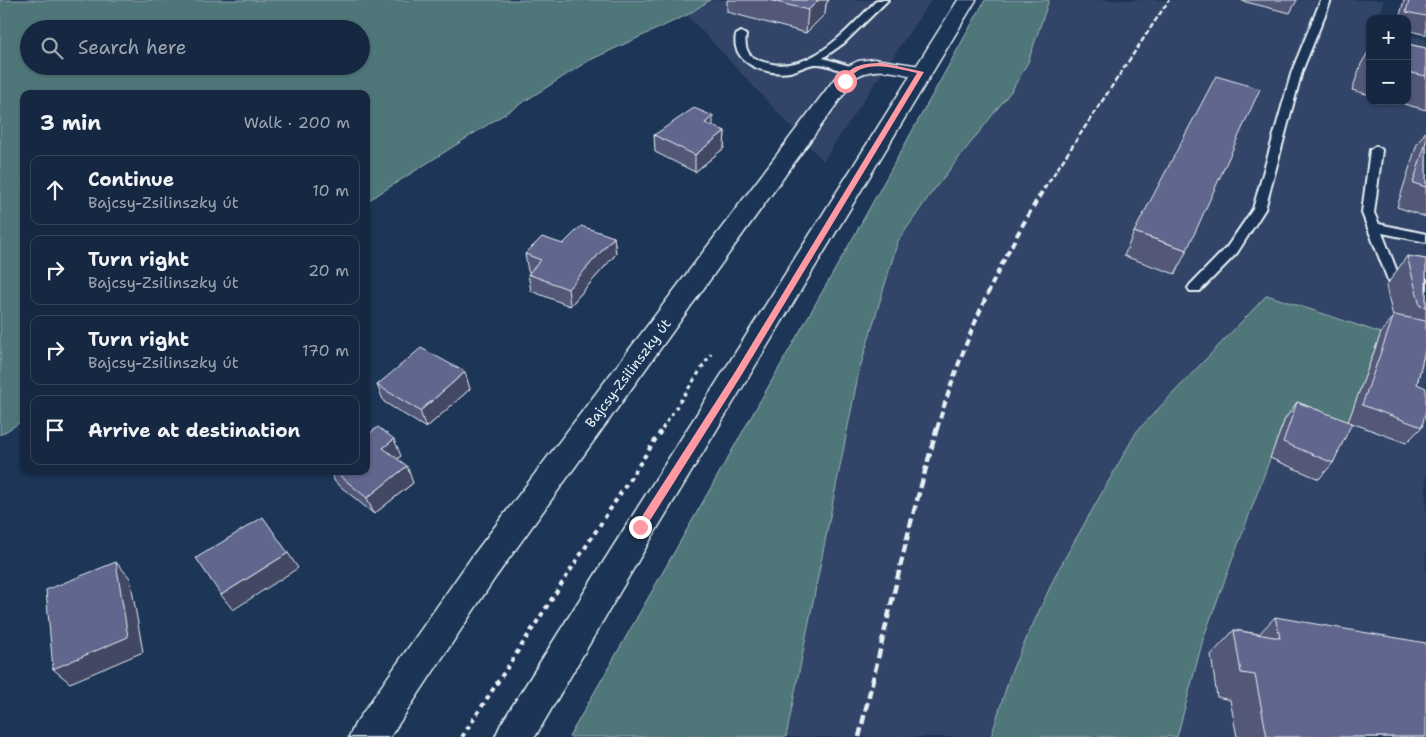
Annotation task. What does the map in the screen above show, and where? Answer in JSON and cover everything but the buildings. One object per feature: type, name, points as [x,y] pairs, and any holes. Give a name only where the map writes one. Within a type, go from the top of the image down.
[{"type":"main road","points":[[514,737],[640,527],[738,374],[921,72],[967,0]]},
{"type":"main road","points":[[853,70],[864,65],[883,64],[921,72]]},
{"type":"main road","name":"Bajcsy-Zsilinszky út","points":[[368,737],[483,568],[853,70]]},
{"type":"lane","points":[[741,35],[740,44],[744,55],[761,66],[790,70],[813,60],[836,44],[883,0]]},
{"type":"lane","points":[[1195,288],[1232,250],[1259,209],[1297,71],[1326,0]]},
{"type":"lane","points":[[813,60],[837,64],[853,70]]},
{"type":"lane","points":[[1376,150],[1368,213],[1394,277],[1426,284]]},
{"type":"lane","points":[[1374,227],[1426,238]]},
{"type":"path","points":[[462,737],[715,348]]},
{"type":"shaded area","points":[[710,0],[931,0],[823,161],[687,15]]},
{"type":"shaded area","points":[[1049,0],[1384,0],[1378,15],[1366,15],[1366,105],[1411,105],[1411,36],[1426,39],[1426,737],[1177,737],[1204,636],[1286,416],[1344,433],[1381,333],[1267,295],[1137,431],[1057,572],[1011,672],[991,737],[786,737],[859,371],[898,241],[929,196],[1012,90],[1028,62]]},
{"type":"green space","points":[[0,0],[710,0],[687,15],[588,61],[370,199],[370,90],[20,90],[20,422],[0,435]]},
{"type":"green space","points":[[985,0],[1049,0],[1028,62],[1012,90],[929,196],[898,241],[859,371],[786,737],[569,737],[854,236]]},
{"type":"green space","points":[[1267,295],[1381,333],[1344,434],[1286,416],[1204,636],[1177,737],[991,737],[1011,672],[1057,572],[1137,431]]},
{"type":"railway","points":[[1044,189],[1169,0]]},
{"type":"railway","points":[[937,429],[958,366],[983,305],[1012,245],[1045,187]]},
{"type":"railway","points":[[859,737],[911,522],[937,428]]},
{"type":"route","points":[[640,527],[738,374],[921,72],[883,64],[872,64],[856,68],[849,73],[845,81]]}]
